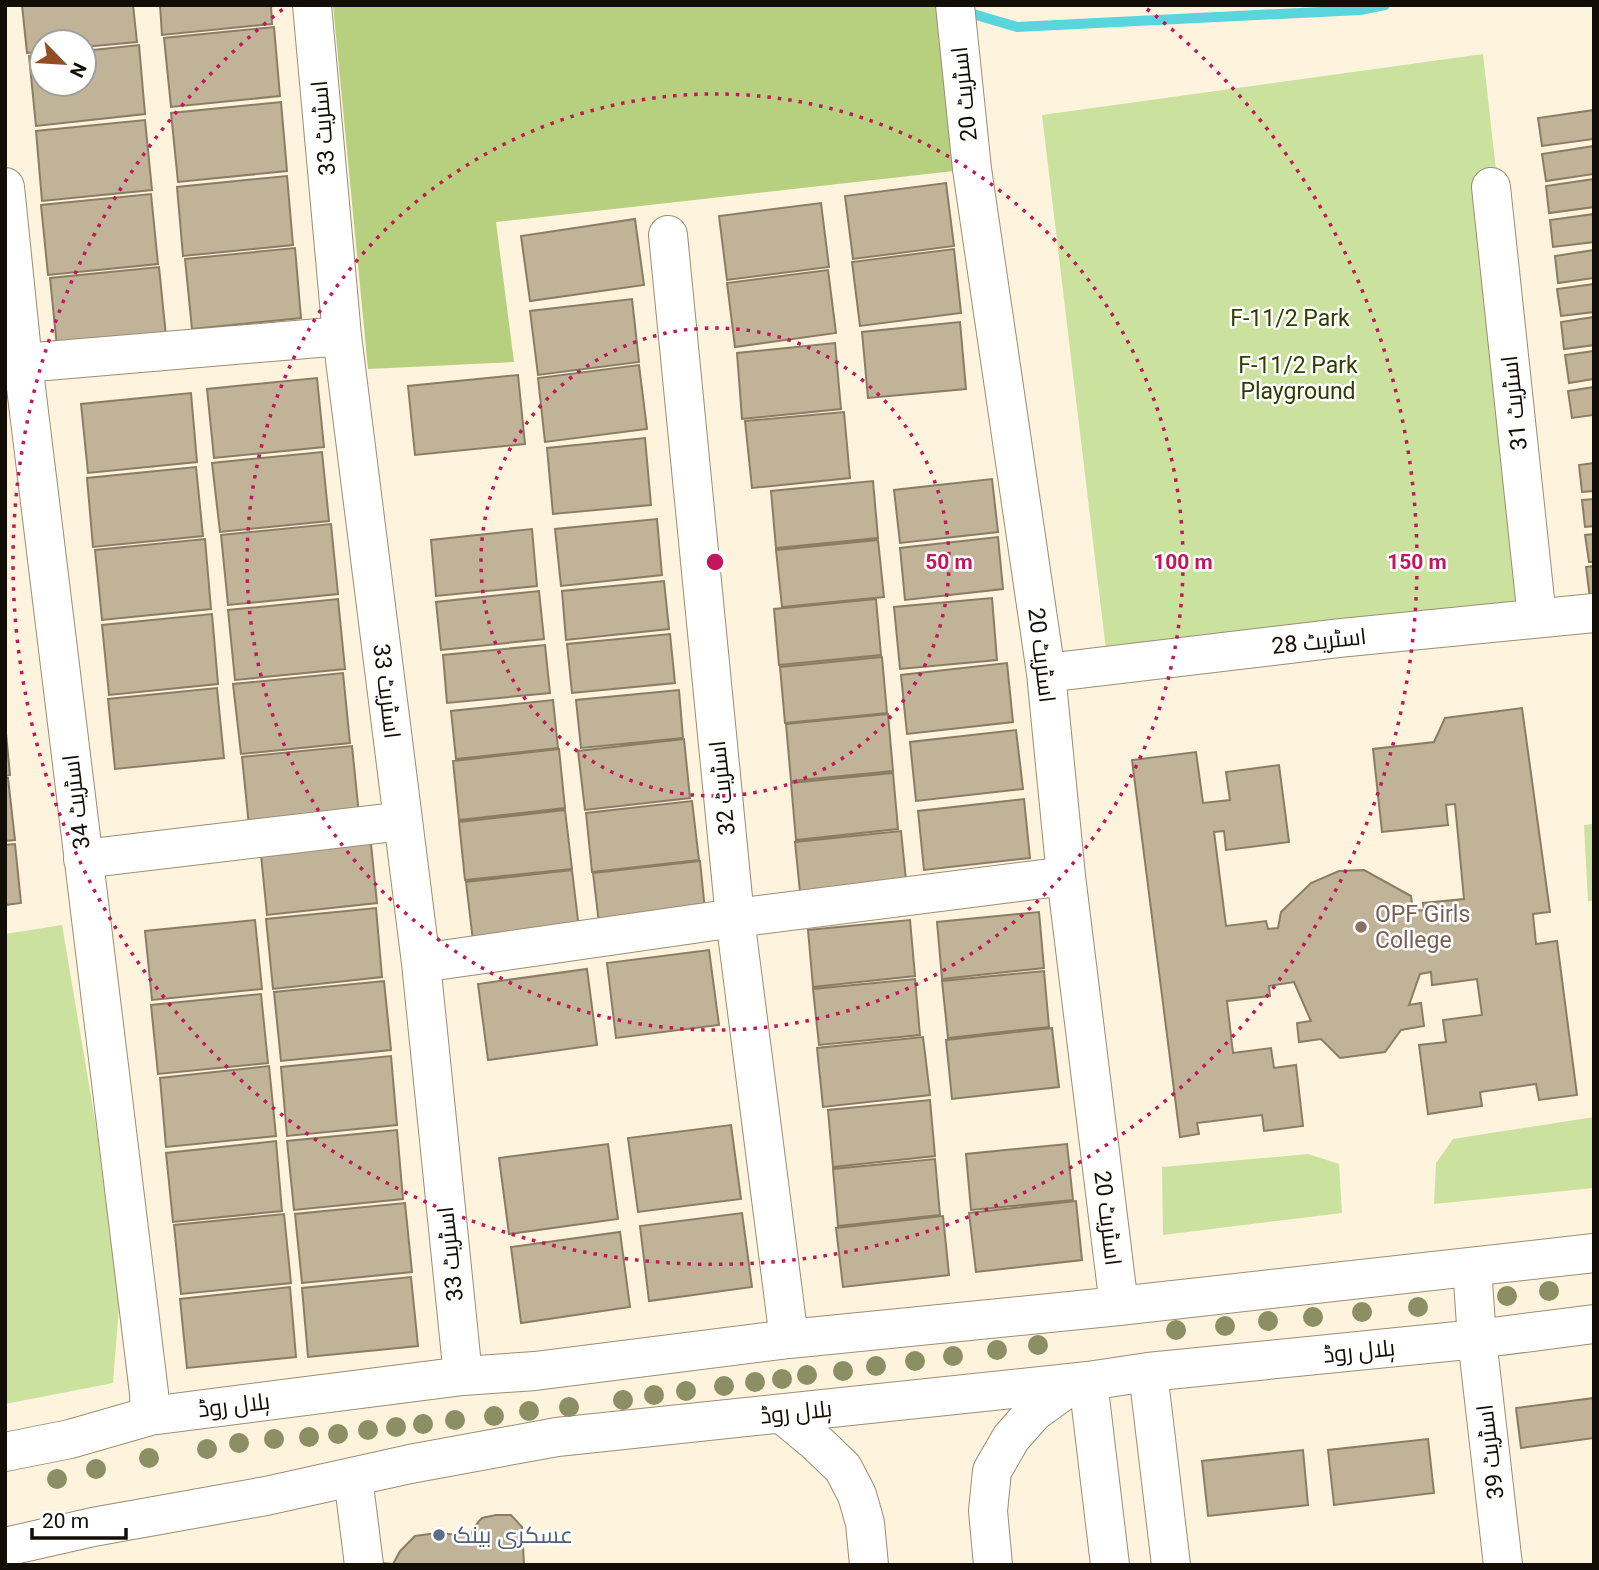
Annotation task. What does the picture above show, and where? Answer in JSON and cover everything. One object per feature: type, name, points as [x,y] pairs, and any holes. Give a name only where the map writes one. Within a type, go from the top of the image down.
[{"type":"street","name":"اسٹریٹ 33","points":[[312,5],[342,335],[421,963],[463,1377]]},
{"type":"street","name":"اسٹریٹ 20","points":[[956,5],[972,169],[1045,673],[1066,876],[1119,1306]]},
{"type":"street","name":"اسٹریٹ 34","points":[[5,187],[23,363],[150,1416]]},
{"type":"street","name":"اسٹریٹ 31","points":[[1491,187],[1537,618]]},
{"type":"street","name":"اسٹریٹ 32","points":[[667,235],[734,918],[789,1339]]},
{"type":"street","points":[[23,363],[342,335]]},
{"type":"street","name":"اسٹریٹ 28","points":[[1045,673],[1340,638],[1594,613]]},
{"type":"street","points":[[83,859],[403,821]]},
{"type":"street","points":[[421,963],[734,918],[1066,876]]},
{"type":"street","name":"ہلال روڈ","points":[[5,1452],[150,1416],[789,1339],[1119,1306],[1594,1253]]},
{"type":"street","name":"اسٹریٹ 39","points":[[1472,1267],[1477,1339],[1503,1565]]},
{"type":"street","name":"ہلال روڈ","points":[[5,1547],[93,1527],[266,1496],[410,1464],[558,1437],[1477,1339],[1594,1324]]},
{"type":"street","points":[[1148,1372],[1171,1565]]},
{"type":"street","points":[[993,1565],[988,1511],[992,1471],[1011,1438],[1034,1412],[1082,1381],[1110,1565]]},
{"type":"street","points":[[782,1414],[842,1468],[857,1495],[864,1523],[869,1565]]},
{"type":"street","points":[[353,1477],[364,1565]]},
{"type":"green space","points":[[333,5],[953,5],[972,169],[496,222],[514,362],[368,369]]},
{"type":"green space","name":"F-11/2 Park","points":[[1483,54],[1544,601],[1106,650],[1042,115]]},
{"type":"green space","points":[[1594,824],[1594,901],[1588,901],[1584,825]]},
{"type":"green space","points":[[62,925],[97,1132],[119,1306],[113,1383],[5,1404],[5,934]]},
{"type":"green space","points":[[1594,1117],[1594,1188],[1434,1204],[1436,1163],[1453,1139]]},
{"type":"green space","points":[[1308,1154],[1339,1164],[1342,1213],[1163,1235],[1162,1167]]},
{"type":"building","points":[[22,5],[133,5],[137,42],[98,46],[98,28],[28,28],[27,53]]},
{"type":"building","points":[[160,5],[271,5],[272,24],[162,35]]},
{"type":"building","points":[[274,27],[280,96],[171,107],[164,38]]},
{"type":"building","points":[[139,45],[145,114],[36,126],[33,98],[98,98],[98,49]]},
{"type":"building","points":[[281,102],[287,171],[178,182],[171,113]]},
{"type":"building","points":[[1594,110],[1594,139],[1542,146],[1538,118]]},
{"type":"building","points":[[145,120],[152,190],[42,201],[36,131]]},
{"type":"building","points":[[1594,146],[1594,174],[1546,181],[1542,154]]},
{"type":"building","points":[[287,176],[293,245],[183,256],[177,187]]},
{"type":"building","points":[[1594,179],[1594,207],[1549,213],[1546,186]]},
{"type":"building","points":[[946,183],[954,246],[853,259],[845,196]]},
{"type":"building","points":[[151,194],[158,264],[48,275],[41,205]]},
{"type":"building","points":[[821,203],[829,267],[727,280],[719,216]]},
{"type":"building","points":[[1594,214],[1594,242],[1553,247],[1550,220]]},
{"type":"building","points":[[635,219],[644,285],[530,301],[521,236]]},
{"type":"building","points":[[295,248],[301,318],[192,329],[185,259]]},
{"type":"building","points":[[954,249],[961,313],[860,326],[852,262]]},
{"type":"building","points":[[1594,250],[1594,278],[1558,283],[1555,256]]},
{"type":"building","points":[[159,267],[166,336],[57,347],[50,278]]},
{"type":"building","points":[[828,270],[836,333],[735,347],[727,283]]},
{"type":"building","points":[[1594,284],[1594,312],[1561,316],[1557,289]]},
{"type":"building","points":[[632,299],[639,362],[538,375],[530,311]]},
{"type":"building","points":[[1594,317],[1594,345],[1564,349],[1561,322]]},
{"type":"building","points":[[960,322],[966,389],[868,398],[862,332]]},
{"type":"building","points":[[835,343],[841,409],[742,419],[737,353]]},
{"type":"building","points":[[1594,351],[1594,379],[1569,383],[1565,355]]},
{"type":"building","points":[[639,365],[647,429],[545,442],[538,378]]},
{"type":"building","points":[[518,375],[525,444],[415,455],[408,386]]},
{"type":"building","points":[[317,378],[324,447],[214,458],[207,389]]},
{"type":"building","points":[[1594,387],[1594,415],[1572,418],[1568,391]]},
{"type":"building","points":[[191,393],[197,462],[88,473],[81,404]]},
{"type":"building","points":[[844,412],[850,478],[752,488],[745,421]]},
{"type":"building","points":[[645,438],[651,505],[553,514],[547,448]]},
{"type":"building","points":[[322,452],[329,521],[220,532],[212,463]]},
{"type":"building","points":[[1594,463],[1594,491],[1582,492],[1579,465]]},
{"type":"building","points":[[196,467],[203,536],[93,547],[87,478]]},
{"type":"building","points":[[992,479],[998,532],[900,543],[894,490]]},
{"type":"building","points":[[873,481],[878,538],[776,548],[771,491]]},
{"type":"building","points":[[1594,499],[1594,526],[1585,527],[1582,500]]},
{"type":"building","points":[[657,519],[662,575],[561,586],[555,529]]},
{"type":"building","points":[[331,524],[338,594],[228,605],[221,535]]},
{"type":"building","points":[[532,529],[537,586],[436,596],[431,540]]},
{"type":"building","points":[[1594,534],[1594,562],[1589,562],[1585,535]]},
{"type":"building","points":[[998,537],[1003,589],[905,600],[900,548]]},
{"type":"building","points":[[205,539],[211,609],[102,620],[95,550]]},
{"type":"building","points":[[878,540],[884,597],[782,607],[776,550]]},
{"type":"building","points":[[1594,566],[1594,605],[1591,606],[1586,567]]},
{"type":"building","points":[[664,581],[669,629],[566,640],[562,591]]},
{"type":"building","points":[[539,591],[544,639],[441,650],[436,602]]},
{"type":"building","points":[[992,598],[997,660],[900,669],[894,607]]},
{"type":"building","points":[[338,599],[345,669],[235,680],[228,610]]},
{"type":"building","points":[[876,599],[881,655],[779,665],[774,609]]},
{"type":"building","points":[[212,614],[218,684],[109,695],[102,625]]},
{"type":"building","points":[[670,634],[675,683],[572,693],[567,644]]},
{"type":"building","points":[[545,645],[550,693],[447,703],[443,655]]},
{"type":"building","points":[[882,657],[887,713],[785,723],[780,667]]},
{"type":"building","points":[[1007,663],[1013,722],[907,734],[901,675]]},
{"type":"building","points":[[343,673],[350,743],[241,754],[233,684]]},
{"type":"building","points":[[217,688],[224,758],[115,769],[108,699]]},
{"type":"building","points":[[679,690],[683,738],[581,748],[576,700]]},
{"type":"building","points":[[553,700],[558,748],[456,759],[451,711]]},
{"type":"building","points":[[1522,708],[1550,912],[1533,914],[1536,944],[1557,941],[1577,1095],[1539,1100],[1536,1084],[1480,1092],[1482,1106],[1428,1114],[1419,1045],[1446,1042],[1443,1020],[1482,1015],[1477,979],[1432,985],[1431,972],[1420,974],[1409,1005],[1421,1003],[1424,1026],[1401,1030],[1385,1052],[1340,1058],[1321,1039],[1299,1042],[1297,1023],[1311,1021],[1294,982],[1269,986],[1270,996],[1227,1001],[1233,1053],[1271,1048],[1274,1068],[1296,1065],[1303,1126],[1264,1131],[1262,1115],[1197,1123],[1199,1134],[1180,1137],[1132,760],[1196,752],[1203,803],[1230,800],[1226,772],[1279,765],[1289,842],[1226,850],[1224,831],[1214,832],[1226,926],[1266,921],[1268,929],[1278,928],[1281,912],[1311,883],[1339,871],[1364,870],[1411,896],[1413,911],[1424,910],[1423,903],[1464,899],[1455,804],[1446,805],[1448,825],[1382,832],[1373,749],[1434,742],[1445,718]]},
{"type":"building","points":[[888,714],[893,771],[791,781],[786,724]]},
{"type":"building","points":[[5,723],[10,775],[5,776]]},
{"type":"building","points":[[1016,730],[1023,789],[916,801],[910,742]]},
{"type":"building","points":[[684,739],[690,798],[585,810],[578,751]]},
{"type":"building","points":[[352,746],[359,815],[249,826],[242,757]]},
{"type":"building","points":[[559,749],[565,808],[459,820],[453,761]]},
{"type":"building","points":[[893,773],[898,829],[796,840],[791,783]]},
{"type":"building","points":[[5,778],[8,778],[15,840],[5,841]]},
{"type":"building","points":[[1024,799],[1030,858],[924,870],[918,811]]},
{"type":"building","points":[[692,801],[699,860],[592,872],[586,813]]},
{"type":"building","points":[[565,810],[572,869],[465,880],[459,822]]},
{"type":"building","points":[[901,831],[907,890],[801,902],[795,842]]},
{"type":"building","points":[[370,834],[377,903],[267,915],[260,845]]},
{"type":"building","points":[[15,844],[21,903],[5,905],[5,845]]},
{"type":"building","points":[[700,861],[706,920],[600,932],[593,873]]},
{"type":"building","points":[[572,870],[579,929],[473,941],[466,882]]},
{"type":"building","points":[[376,908],[382,977],[273,989],[266,919]]},
{"type":"building","points":[[1039,912],[1044,968],[942,979],[937,922]]},
{"type":"building","points":[[255,920],[262,989],[152,1000],[145,931]]},
{"type":"building","points":[[910,920],[915,976],[813,987],[808,930]]},
{"type":"building","points":[[709,950],[719,1025],[616,1038],[607,963]]},
{"type":"building","points":[[587,969],[597,1045],[488,1060],[478,984]]},
{"type":"building","points":[[1044,971],[1049,1027],[948,1038],[942,981]]},
{"type":"building","points":[[915,979],[920,1035],[819,1045],[813,989]]},
{"type":"building","points":[[384,981],[391,1050],[281,1061],[274,992]]},
{"type":"building","points":[[261,994],[268,1063],[158,1074],[151,1005]]},
{"type":"building","points":[[1052,1028],[1059,1087],[952,1099],[946,1040]]},
{"type":"building","points":[[923,1037],[930,1095],[823,1107],[817,1048]]},
{"type":"building","points":[[391,1056],[397,1125],[287,1136],[281,1067]]},
{"type":"building","points":[[269,1066],[276,1136],[166,1147],[160,1078]]},
{"type":"building","points":[[930,1100],[935,1156],[833,1167],[828,1110]]},
{"type":"building","points":[[731,1125],[741,1199],[638,1212],[628,1138]]},
{"type":"building","points":[[397,1130],[403,1199],[294,1210],[287,1141]]},
{"type":"building","points":[[276,1141],[282,1211],[173,1222],[166,1153]]},
{"type":"building","points":[[608,1144],[618,1219],[509,1234],[499,1158]]},
{"type":"building","points":[[1067,1144],[1073,1200],[971,1210],[966,1154]]},
{"type":"building","points":[[935,1159],[940,1215],[838,1226],[833,1169]]},
{"type":"building","points":[[1076,1201],[1082,1260],[976,1272],[969,1213]]},
{"type":"building","points":[[405,1203],[412,1272],[302,1283],[295,1214]]},
{"type":"building","points":[[742,1213],[752,1287],[649,1301],[640,1226]]},
{"type":"building","points":[[284,1214],[291,1283],[181,1294],[174,1225]]},
{"type":"building","points":[[943,1216],[949,1275],[843,1287],[836,1228]]},
{"type":"building","points":[[620,1232],[630,1307],[521,1323],[511,1247]]},
{"type":"building","points":[[411,1277],[418,1346],[308,1357],[302,1288]]},
{"type":"building","points":[[290,1287],[296,1357],[187,1368],[180,1299]]},
{"type":"building","points":[[1594,1398],[1594,1438],[1521,1448],[1516,1408]]},
{"type":"building","points":[[1428,1439],[1434,1493],[1334,1505],[1328,1450]]},
{"type":"building","points":[[1303,1450],[1308,1505],[1208,1516],[1202,1461]]},
{"type":"building","points":[[511,1515],[522,1527],[524,1565],[381,1565],[380,1563],[393,1564],[400,1551],[415,1536],[437,1533],[471,1536],[474,1527],[482,1518]]},
{"type":"waterway","points":[[966,12],[1017,27],[1360,10],[1385,5]]},
{"type":"place","name":"OPF Girls College","points":[[1361,927]]},
{"type":"place","name":"عسکری بینک","points":[[439,1535]]},
{"type":"park label","name":"F-11/2 Park Playground","points":[[1298,378]]}]
